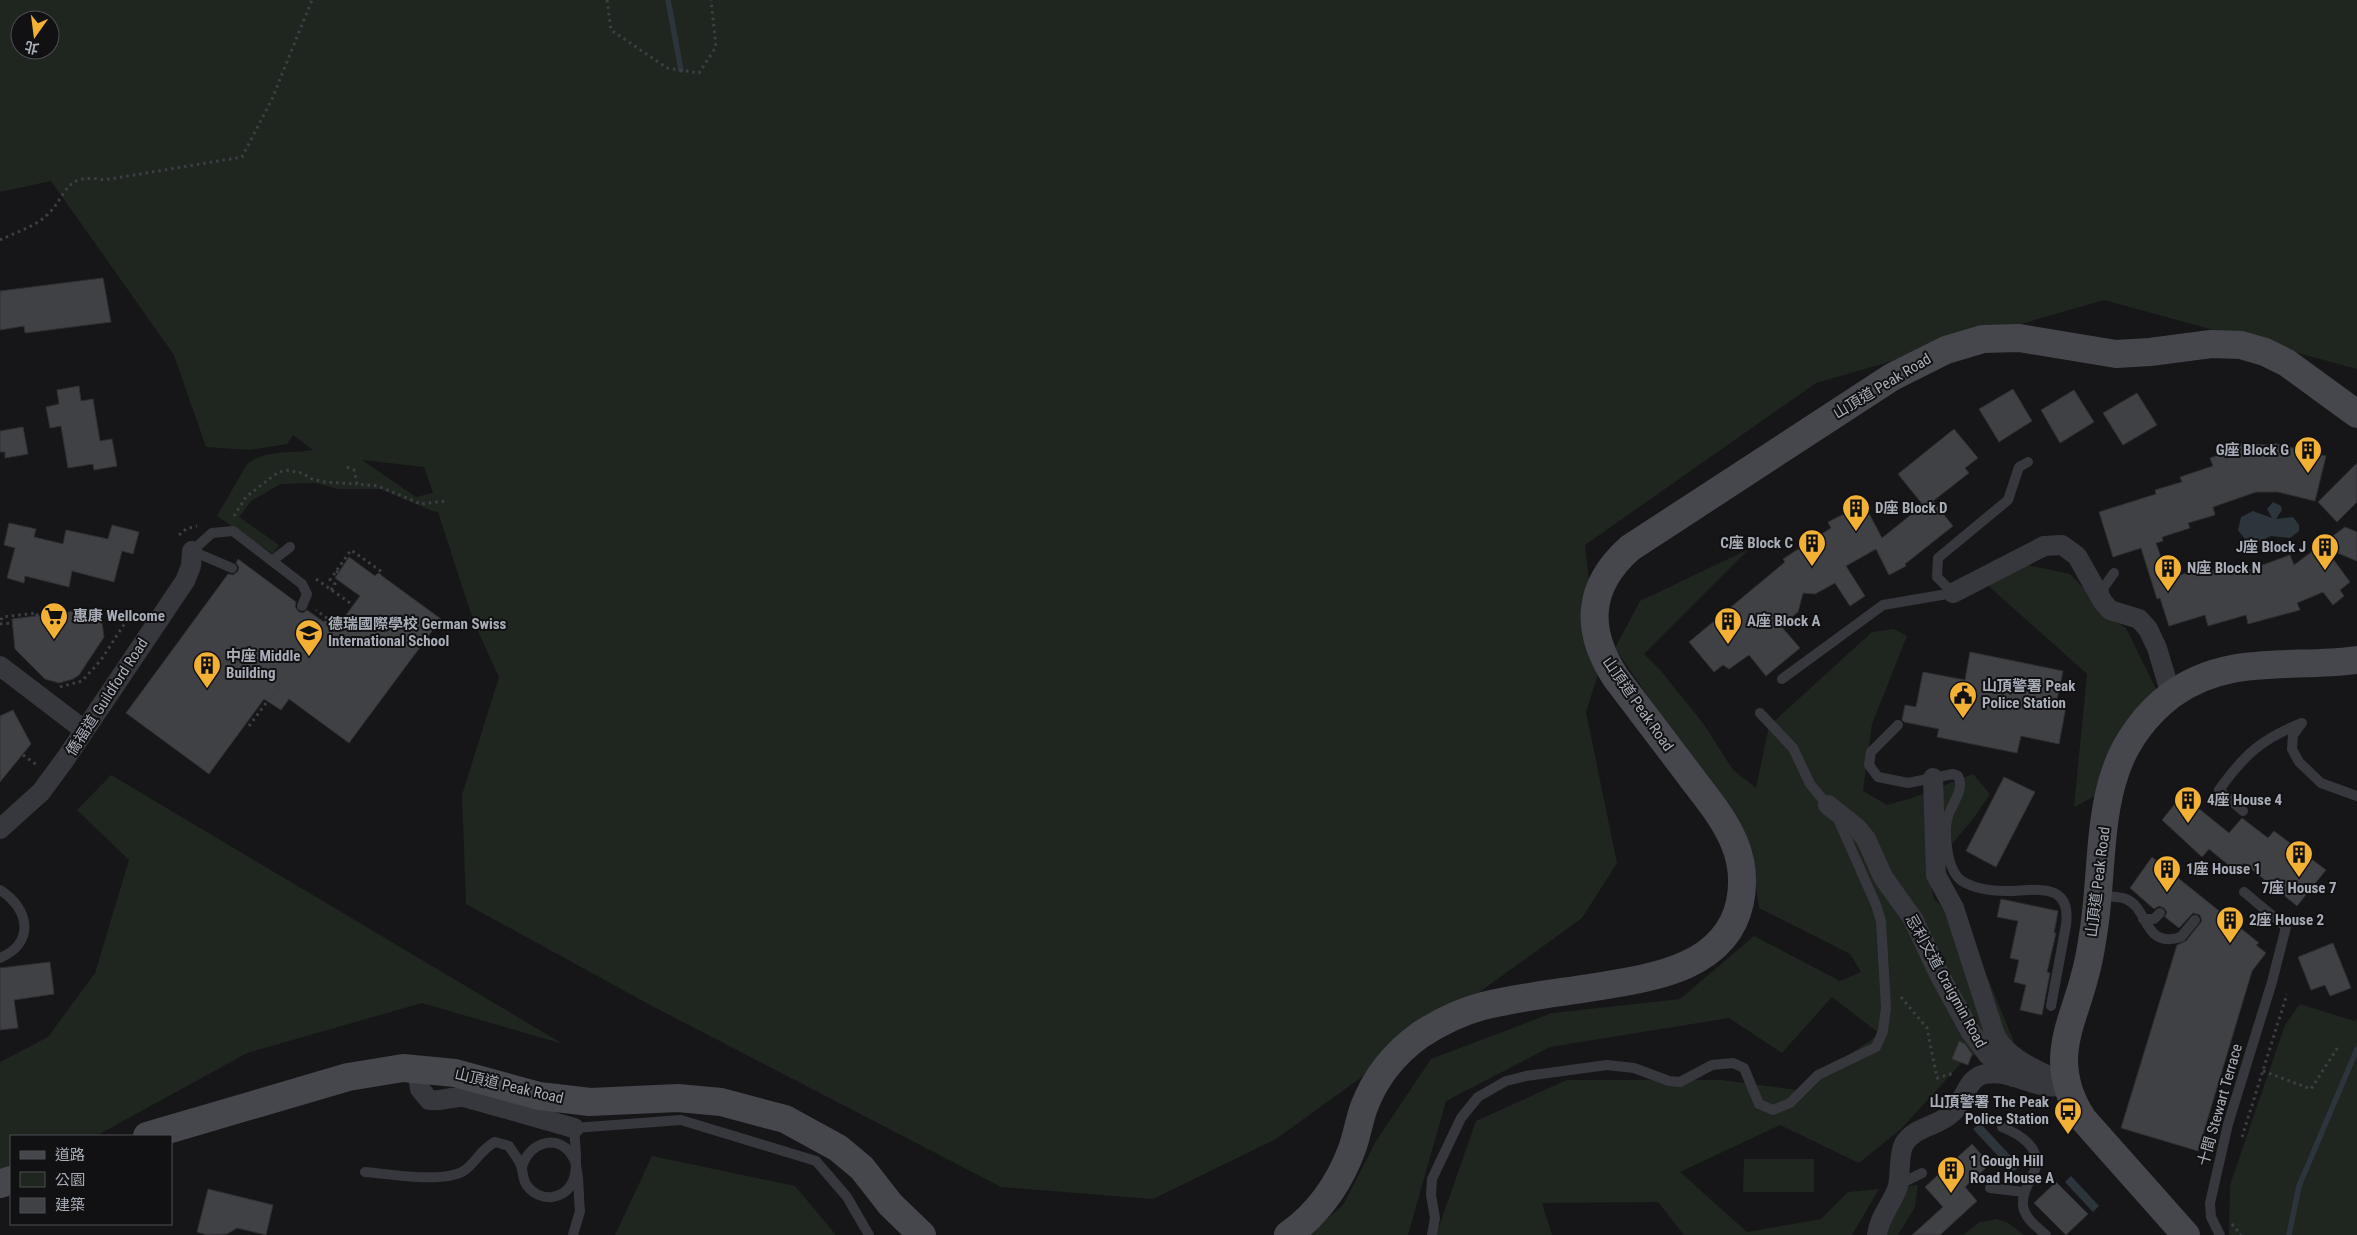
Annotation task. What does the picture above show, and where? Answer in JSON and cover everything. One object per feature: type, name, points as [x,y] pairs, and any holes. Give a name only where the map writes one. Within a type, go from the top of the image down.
[{"type":"main road","name":"山頂道 Peak Road","points":[[1288,1235],[1310,1216],[1331,1192],[1349,1156],[1365,1106],[1375,1083],[1398,1054],[1416,1038],[1452,1016],[1484,1006],[1670,972],[1691,963],[1709,951],[1733,920],[1740,899],[1742,875],[1738,852],[1728,830],[1712,805],[1616,678],[1603,657],[1597,641],[1594,610],[1600,586],[1611,567],[1630,548],[1892,377],[1946,350],[1983,339],[2019,338],[2116,354],[2150,352],[2211,344],[2241,345],[2265,352],[2287,363],[2357,414]]},
{"type":"main road","name":"山頂道 Peak Road","points":[[2186,1235],[2083,1119],[2072,1102],[2067,1085],[2064,1061],[2066,1035],[2088,965],[2098,896],[2106,813],[2116,769],[2127,744],[2141,725],[2171,695],[2210,673],[2236,667],[2357,660]]},
{"type":"main road","name":"山頂道 Peak Road","points":[[150,1135],[348,1077],[387,1070],[417,1068],[455,1073],[539,1096],[590,1102],[697,1099],[742,1106],[784,1119],[822,1137],[852,1159],[872,1180],[890,1204],[922,1235]]},
{"type":"street","points":[[1953,593],[2044,546],[2052,544],[2062,546],[2076,556],[2102,602],[2110,610],[2139,619],[2148,629],[2157,648],[2171,695]]},
{"type":"street","name":"僑福道 Guildford Road","points":[[0,830],[41,792],[84,730],[185,581],[191,566],[192,551]]},
{"type":"street","points":[[0,666],[84,730]]},
{"type":"street","points":[[1933,778],[1936,875],[1954,908],[1995,1035],[2002,1046],[2014,1056],[2067,1085]]},
{"type":"street","name":"忌利文道 Craigmin Road","points":[[1828,806],[1857,828],[1866,838],[1883,876],[1913,919],[1944,984],[1970,1031],[1988,1054],[2013,1077]]},
{"type":"street","points":[[417,1068],[420,1089],[429,1100],[435,1101],[451,1097],[464,1097],[574,1128]]},
{"type":"street","points":[[1877,1235],[1882,1219],[1898,1185],[1901,1152],[1911,1136],[1919,1130],[1943,1120],[1953,1112],[1977,1077],[1993,1073],[2046,1086],[2067,1085]]},
{"type":"lane","points":[[1953,593],[1937,577],[1936,567],[1938,558],[2008,500],[2019,467],[2028,462]]},
{"type":"lane","points":[[232,568],[192,551],[212,533],[233,531],[302,584],[307,594],[306,606]]},
{"type":"lane","points":[[272,561],[290,547]]},
{"type":"lane","points":[[2102,602],[2104,587],[2114,573]]},
{"type":"lane","points":[[1782,679],[1883,605],[1953,593]]},
{"type":"lane","points":[[1760,713],[1793,748],[1810,784],[1828,806]]},
{"type":"lane","points":[[2243,811],[2219,790],[2237,764],[2257,746],[2277,733],[2302,723],[2293,735],[2292,749],[2299,762],[2321,783],[2357,796]]},
{"type":"lane","points":[[1898,725],[1871,752],[1868,760],[1871,770],[1881,779],[1901,782],[1954,774],[1960,780],[1959,790],[1946,822],[1948,858],[1957,876],[1975,887],[1987,889],[2008,891],[2047,889],[2054,893],[2064,904],[2068,916],[2051,1006]]},
{"type":"lane","name":"忌利文道 Craigmin Road","points":[[1432,1235],[1435,1214],[1430,1190],[1434,1174],[1465,1112],[1478,1097],[1498,1084],[1526,1076],[1607,1066],[1634,1068],[1669,1081],[1680,1082],[1712,1065],[1733,1063],[1744,1068],[1759,1104],[1769,1110],[1778,1109],[1790,1103],[1818,1075],[1876,1047],[1885,1023],[1886,980],[1884,940],[1879,913],[1844,829],[1828,806]]},
{"type":"lane","points":[[0,890],[18,910],[26,929],[21,943],[0,958]]},
{"type":"lane","name":"十間 Stewart Terrace","points":[[2220,1235],[2212,1217],[2210,1203],[2228,1124],[2272,982],[2286,927],[2244,892]]},
{"type":"lane","points":[[2098,896],[2126,898],[2133,904],[2151,932],[2168,939],[2181,937],[2195,920]]},
{"type":"lane","points":[[2143,918],[2154,919],[2160,913]]},
{"type":"lane","points":[[365,1172],[448,1177],[464,1171],[484,1147],[496,1142],[509,1146],[522,1167],[524,1181],[534,1193],[548,1197],[555,1196],[567,1190],[576,1176],[574,1128],[681,1120],[816,1161],[847,1197],[869,1235]]},
{"type":"lane","points":[[2002,1127],[2022,1135],[2034,1150],[2036,1169],[2024,1192],[2023,1205],[2028,1218],[2046,1235]]},
{"type":"lane","points":[[522,1167],[529,1152],[542,1144],[556,1144],[567,1150],[575,1163],[580,1210],[574,1235]]},
{"type":"lane","points":[[1898,1185],[1922,1174]]},
{"type":"lane","points":[[1990,1188],[2024,1192]]},
{"type":"path","points":[[0,240],[46,216],[67,186],[86,178],[104,180],[242,157],[272,99],[312,0]]},
{"type":"path","points":[[607,0],[611,30],[667,68],[699,73],[716,47],[711,0]]},
{"type":"path","points":[[347,467],[354,470],[357,484]]},
{"type":"path","points":[[233,516],[246,497],[277,473],[286,470],[302,473],[312,479],[325,482],[378,486],[421,504],[446,502]]},
{"type":"path","points":[[331,590],[335,584],[330,580],[351,550],[382,572],[380,575]]},
{"type":"path","points":[[336,571],[343,577]]},
{"type":"path","points":[[314,578],[353,605]]},
{"type":"path","points":[[306,606],[337,626]]},
{"type":"path","points":[[12,623],[1,621],[2,616],[37,613],[37,616]]},
{"type":"path","points":[[249,726],[328,619]]},
{"type":"path","points":[[54,686],[71,686],[82,681],[97,665],[123,626]]},
{"type":"path","points":[[305,650],[315,657]]},
{"type":"path","points":[[23,754],[44,770]]},
{"type":"path","points":[[1886,980],[1927,1028],[1937,1078],[1962,1071]]},
{"type":"path","points":[[2240,1144],[2287,994]]},
{"type":"path","points":[[2263,1070],[2311,1089],[2338,1047]]},
{"type":"path","points":[[2230,1220],[2241,1235]]},
{"type":"green space","points":[[0,0],[2357,0],[2357,369],[2104,300],[1816,383],[1585,545],[1599,671],[1586,712],[1617,863],[1582,918],[1276,1139],[1153,1199],[1001,1187],[652,1006],[466,904],[462,795],[499,677],[474,623],[438,512],[380,489],[338,489],[316,483],[281,484],[251,501],[239,517],[279,545],[273,554],[217,516],[247,464],[254,459],[270,454],[313,450],[293,435],[287,444],[250,450],[206,447],[174,355],[51,181],[0,192]],"holes":[[[362,460],[424,467],[433,493],[416,497]]]},
{"type":"green space","points":[[1749,549],[1644,654],[1661,671],[1703,723],[1733,770],[1756,788],[1769,726],[1872,632],[1894,629],[1907,636],[1872,724],[1863,791],[1887,805],[1912,798],[1973,774],[1990,794],[1973,819],[1928,872],[1934,899],[1963,925],[2014,1042],[1966,1058],[1901,1129],[1859,1163],[1780,1125],[1680,1172],[1747,1232],[1821,1219],[1848,1192],[1879,1189],[1852,1235],[1684,1235],[1658,1202],[1542,1203],[1552,1235],[1436,1235],[1476,1121],[1567,1080],[1721,1080],[1796,1090],[1880,1034],[1832,997],[1782,1053],[1729,1018],[1550,1047],[1446,1101],[1408,1235],[1308,1235],[1343,1205],[1376,1141],[1431,1059],[1552,1013],[1680,999],[1754,936],[1840,981],[1861,972],[1850,954],[1759,908],[1750,846],[1615,648],[1640,601]]},
{"type":"green space","points":[[2027,565],[2070,574],[2114,620],[2126,628],[2160,697],[2101,793],[2074,807],[2087,674],[1984,582]]},
{"type":"green space","points":[[111,775],[563,1044],[422,1003],[247,1053],[98,1135],[10,1135],[10,1169],[0,1173],[0,1062],[48,1037],[95,973],[129,860],[77,810]]},
{"type":"green space","points":[[2300,1004],[2354,1021],[2357,1019],[2357,1235],[2229,1235],[2230,1185],[2285,1025]]},
{"type":"green space","points":[[652,1156],[795,1186],[836,1235],[615,1235]]},
{"type":"green space","points":[[1744,1159],[1814,1159],[1814,1192],[1743,1192]]},
{"type":"green space","points":[[1918,1185],[1915,1207],[1898,1235],[1882,1235],[1908,1186]]},
{"type":"green space","points":[[1997,1219],[2008,1223],[2024,1235],[1963,1235],[1980,1222]]},
{"type":"shaded area","points":[[2273,502],[2281,506],[2282,510],[2276,519],[2293,517],[2299,525],[2299,531],[2290,538],[2271,536],[2259,542],[2246,541],[2238,530],[2241,517],[2253,511],[2272,518],[2267,509]]},
{"type":"shaded area","points":[[1980,1123],[2020,1166],[2013,1172],[1973,1129]]},
{"type":"shaded area","points":[[2071,1176],[2099,1206],[2093,1212],[2065,1182]]},
{"type":"building","points":[[103,278],[111,322],[25,333],[24,326],[0,330],[0,291]]},
{"type":"building","points":[[79,386],[81,401],[93,399],[100,441],[112,439],[117,466],[94,470],[93,464],[68,468],[61,426],[50,428],[46,407],[59,404],[57,390]]},
{"type":"building","points":[[2013,389],[2032,421],[1999,442],[1979,409]]},
{"type":"building","points":[[2074,390],[2094,422],[2060,443],[2041,410]]},
{"type":"building","points":[[2137,393],[2157,425],[2123,445],[2103,413]]},
{"type":"building","points":[[23,427],[28,454],[5,458],[5,452],[0,452],[0,431]]},
{"type":"building","points":[[1954,429],[1978,458],[1965,468],[1969,473],[1933,501],[1953,526],[1905,564],[1906,566],[1889,575],[1876,549],[1846,566],[1865,596],[1850,606],[1835,583],[1815,594],[1803,593],[1798,612],[1781,626],[1800,648],[1766,676],[1749,655],[1729,669],[1723,665],[1714,672],[1689,642],[1785,562],[1783,559],[1831,528],[1828,522],[1864,504],[1882,538],[1923,505],[1898,474]]},
{"type":"building","points":[[2269,442],[2326,456],[2315,501],[2278,492],[2256,492],[2213,507],[2215,515],[2188,523],[2190,528],[2162,537],[2163,541],[2156,543],[2166,572],[2178,568],[2180,575],[2204,568],[2205,572],[2218,569],[2219,573],[2244,566],[2246,571],[2290,555],[2294,565],[2345,527],[2357,532],[2357,561],[2325,548],[2350,582],[2340,590],[2344,596],[2333,605],[2323,592],[2297,603],[2300,610],[2248,624],[2246,615],[2208,626],[2205,615],[2169,626],[2160,598],[2157,599],[2141,548],[2113,557],[2099,512],[2156,494],[2155,490],[2182,482],[2180,477],[2213,466],[2210,458],[2222,454],[2218,443],[2269,445]]},
{"type":"building","points":[[2357,463],[2357,502],[2337,522],[2318,502]]},
{"type":"building","points":[[9,523],[36,529],[34,537],[63,544],[66,530],[108,539],[112,525],[139,532],[133,554],[122,551],[114,582],[72,571],[69,587],[25,576],[24,583],[7,578],[15,548],[4,545]]},
{"type":"building","name":"德瑞國際學校 German Swiss International School","points":[[349,557],[375,576],[378,573],[441,619],[349,743],[289,699],[281,710],[264,699],[209,774],[126,713],[228,574],[233,575],[238,571],[239,567],[236,563],[238,559],[296,602],[295,607],[299,612],[303,613],[307,610],[335,630],[360,596],[335,578]]},
{"type":"building","points":[[100,608],[104,637],[79,675],[73,679],[59,683],[45,679],[15,649],[12,619]]},
{"type":"building","points":[[1970,652],[2063,671],[2057,699],[2067,701],[2059,744],[2021,736],[2017,753],[1937,737],[1939,729],[1902,720],[1905,705],[1916,707],[1923,672],[1965,680]]},
{"type":"building","points":[[13,710],[31,744],[0,782],[0,716]]},
{"type":"building","points":[[2004,777],[2035,792],[1996,867],[1966,851]]},
{"type":"building","points":[[2182,795],[2229,833],[2242,818],[2268,838],[2274,831],[2326,870],[2297,906],[2244,863],[2237,872],[2209,849],[2202,857],[2162,820]]},
{"type":"building","points":[[2152,857],[2259,943],[2256,945],[2266,953],[2252,971],[2198,1151],[2121,1128],[2177,945],[2186,941],[2202,921],[2200,915],[2193,913],[2179,928],[2165,917],[2167,912],[2164,908],[2159,906],[2154,909],[2130,888]]},
{"type":"building","points":[[2001,899],[2058,911],[2054,933],[2056,933],[2047,972],[2050,973],[2042,1015],[2020,1010],[2026,985],[2014,982],[2019,960],[2010,958],[2018,921],[1997,917]]},
{"type":"building","points":[[2333,943],[2351,988],[2330,996],[2325,985],[2311,990],[2298,957]]},
{"type":"building","points":[[50,962],[54,994],[14,1000],[18,1028],[0,1030],[0,968]]},
{"type":"building","points":[[1959,1041],[1965,1044],[1972,1054],[1968,1065],[1952,1059]]},
{"type":"building","name":"1 Gough Hill Road House A","points":[[1972,1144],[1990,1164],[1965,1187],[1977,1201],[1940,1235],[1912,1235],[1943,1207],[1925,1187]]},
{"type":"building","points":[[2056,1182],[2088,1214],[2066,1235],[2034,1203]]},
{"type":"building","points":[[208,1189],[273,1205],[266,1235],[237,1228],[227,1234],[207,1235],[197,1232]]},
{"type":"waterway","points":[[668,0],[681,70]]},
{"type":"waterway","points":[[2289,1235],[2299,1186],[2357,1049]]},
{"type":"place","name":"G座 Block G","points":[[2308,474]]},
{"type":"place","name":"D座 Block D","points":[[1856,532]]},
{"type":"place","name":"C座 Block C","points":[[1812,567]]},
{"type":"place","name":"J座 Block J","points":[[2325,571]]},
{"type":"place","name":"N座 Block N","points":[[2168,592]]},
{"type":"place","name":"惠康 Wellcome","points":[[54,640]]},
{"type":"place","name":"A座 Block A","points":[[1728,645]]},
{"type":"place","name":"德瑞國際學校 German Swiss International School","points":[[309,657]]},
{"type":"place","name":"中座 Middle Building","points":[[207,689]]},
{"type":"place","name":"山頂警署 Peak Police Station","points":[[1963,719]]},
{"type":"place","name":"4座 House 4","points":[[2188,824]]},
{"type":"place","name":"7座 House 7","points":[[2299,878]]},
{"type":"place","name":"1座 House 1","points":[[2167,893]]},
{"type":"place","name":"2座 House 2","points":[[2230,944]]},
{"type":"place","name":"山頂警署 The Peak Police Station","points":[[2068,1135]]},
{"type":"place","name":"1 Gough Hill Road House A","points":[[1951,1194]]}]
